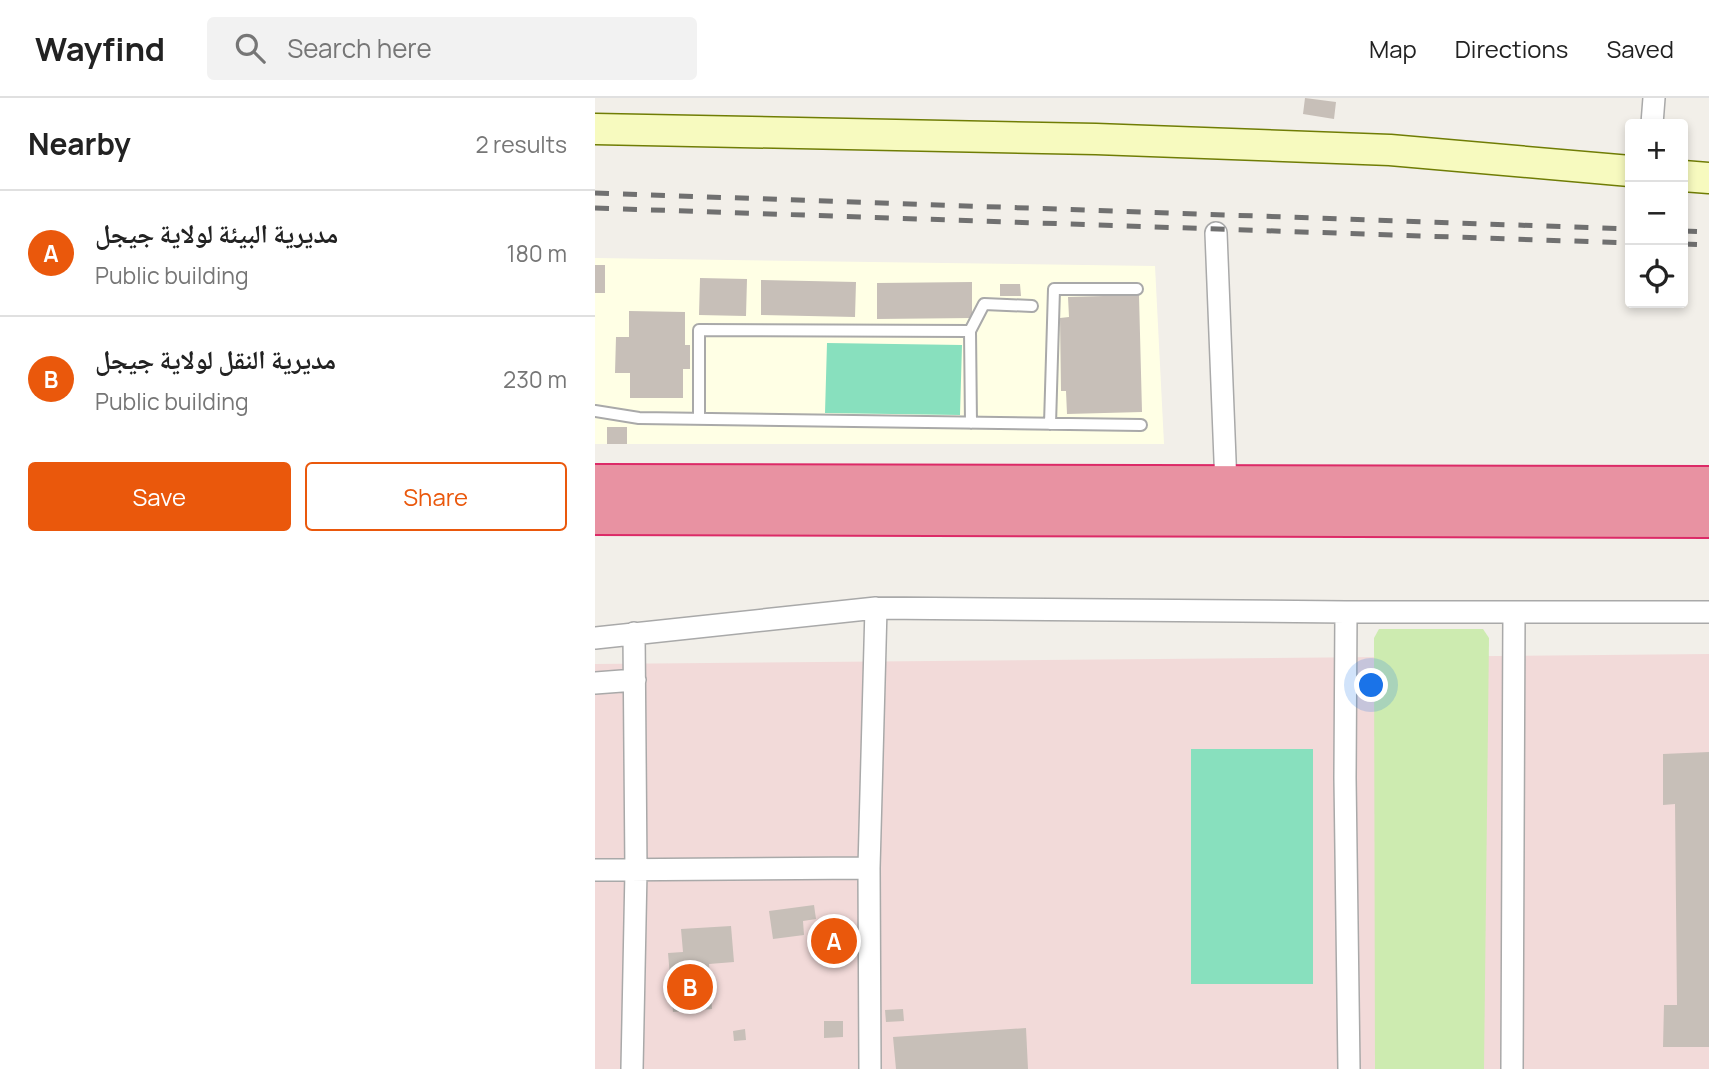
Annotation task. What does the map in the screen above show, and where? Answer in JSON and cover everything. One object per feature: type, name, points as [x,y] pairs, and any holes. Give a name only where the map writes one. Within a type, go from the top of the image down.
[{"type":"highway","points":[[595,484],[1709,486]]},
{"type":"highway","points":[[595,515],[1709,518]]},
{"type":"street","points":[[1652,119],[1654,98]]},
{"type":"street","points":[[595,129],[1095,139],[1390,150],[1625,171]]},
{"type":"street","points":[[1688,176],[1709,178]]},
{"type":"street","points":[[1216,233],[1226,485]]},
{"type":"street","points":[[870,1069],[869,868],[876,608]]},
{"type":"street","points":[[595,638],[876,608],[1709,612]]},
{"type":"street","points":[[1346,612],[1349,1069]]},
{"type":"street","points":[[1513,1069],[1514,612]]},
{"type":"street","points":[[632,1069],[636,871],[634,633]]},
{"type":"street","points":[[595,683],[635,680]]},
{"type":"street","points":[[595,870],[869,868]]},
{"type":"lane","points":[[1050,424],[1054,289],[1137,289]]},
{"type":"lane","points":[[971,423],[970,331],[984,304],[1032,306]]},
{"type":"lane","points":[[699,418],[699,330],[970,331]]},
{"type":"lane","points":[[595,411],[639,418],[1141,425]]},
{"type":"shaded area","points":[[595,258],[1155,266],[1164,444],[595,444]]},
{"type":"shaded area","points":[[1709,654],[1709,1069],[595,1069],[595,664]]},
{"type":"green space","points":[[827,343],[962,345],[960,415],[825,413]]},
{"type":"green space","points":[[1379,629],[1483,629],[1489,638],[1484,1069],[1375,1069],[1374,638]]},
{"type":"green space","points":[[1191,749],[1313,749],[1313,984],[1191,984]]},
{"type":"building","points":[[1305,98],[1336,102],[1334,119],[1303,114]]},
{"type":"building","points":[[595,265],[605,265],[605,293],[595,293]]},
{"type":"building","points":[[700,278],[747,279],[746,316],[699,315]]},
{"type":"building","points":[[761,280],[856,282],[855,317],[761,315]]},
{"type":"building","points":[[972,282],[972,318],[877,319],[877,283]]},
{"type":"building","points":[[1000,284],[1020,284],[1021,296],[1000,296]]},
{"type":"building","points":[[1139,295],[1142,412],[1067,414],[1066,391],[1061,391],[1060,318],[1069,317],[1068,297]]},
{"type":"building","points":[[629,311],[685,312],[685,345],[690,345],[690,369],[683,369],[683,398],[630,398],[630,373],[615,373],[616,337],[629,337]]},
{"type":"building","points":[[607,427],[627,427],[627,444],[607,444]]},
{"type":"building","points":[[1709,752],[1709,1047],[1663,1047],[1664,1005],[1677,1005],[1675,804],[1663,805],[1663,754]]},
{"type":"building","points":[[814,905],[816,919],[803,921],[804,935],[773,939],[769,911]]},
{"type":"building","points":[[731,926],[734,962],[709,964],[712,1009],[673,1012],[668,953],[683,952],[681,929]]},
{"type":"building","points":[[903,1009],[904,1021],[886,1022],[885,1010]]},
{"type":"building","points":[[824,1021],[843,1021],[843,1037],[824,1038]]},
{"type":"building","points":[[1026,1028],[1028,1069],[896,1069],[893,1037]]},
{"type":"building","points":[[745,1029],[746,1040],[734,1041],[733,1031]]},
{"type":"railway","points":[[595,193],[1625,229]]},
{"type":"railway","points":[[595,208],[1625,243]]},
{"type":"railway","points":[[1688,231],[1709,232]]},
{"type":"railway","points":[[1688,244],[1709,245]]},
{"type":"place","name":"مديرية البيئة لولاية جيجل","points":[[834,941]]},
{"type":"place","name":"مديرية النقل لولاية جيجل","points":[[690,987]]}]
